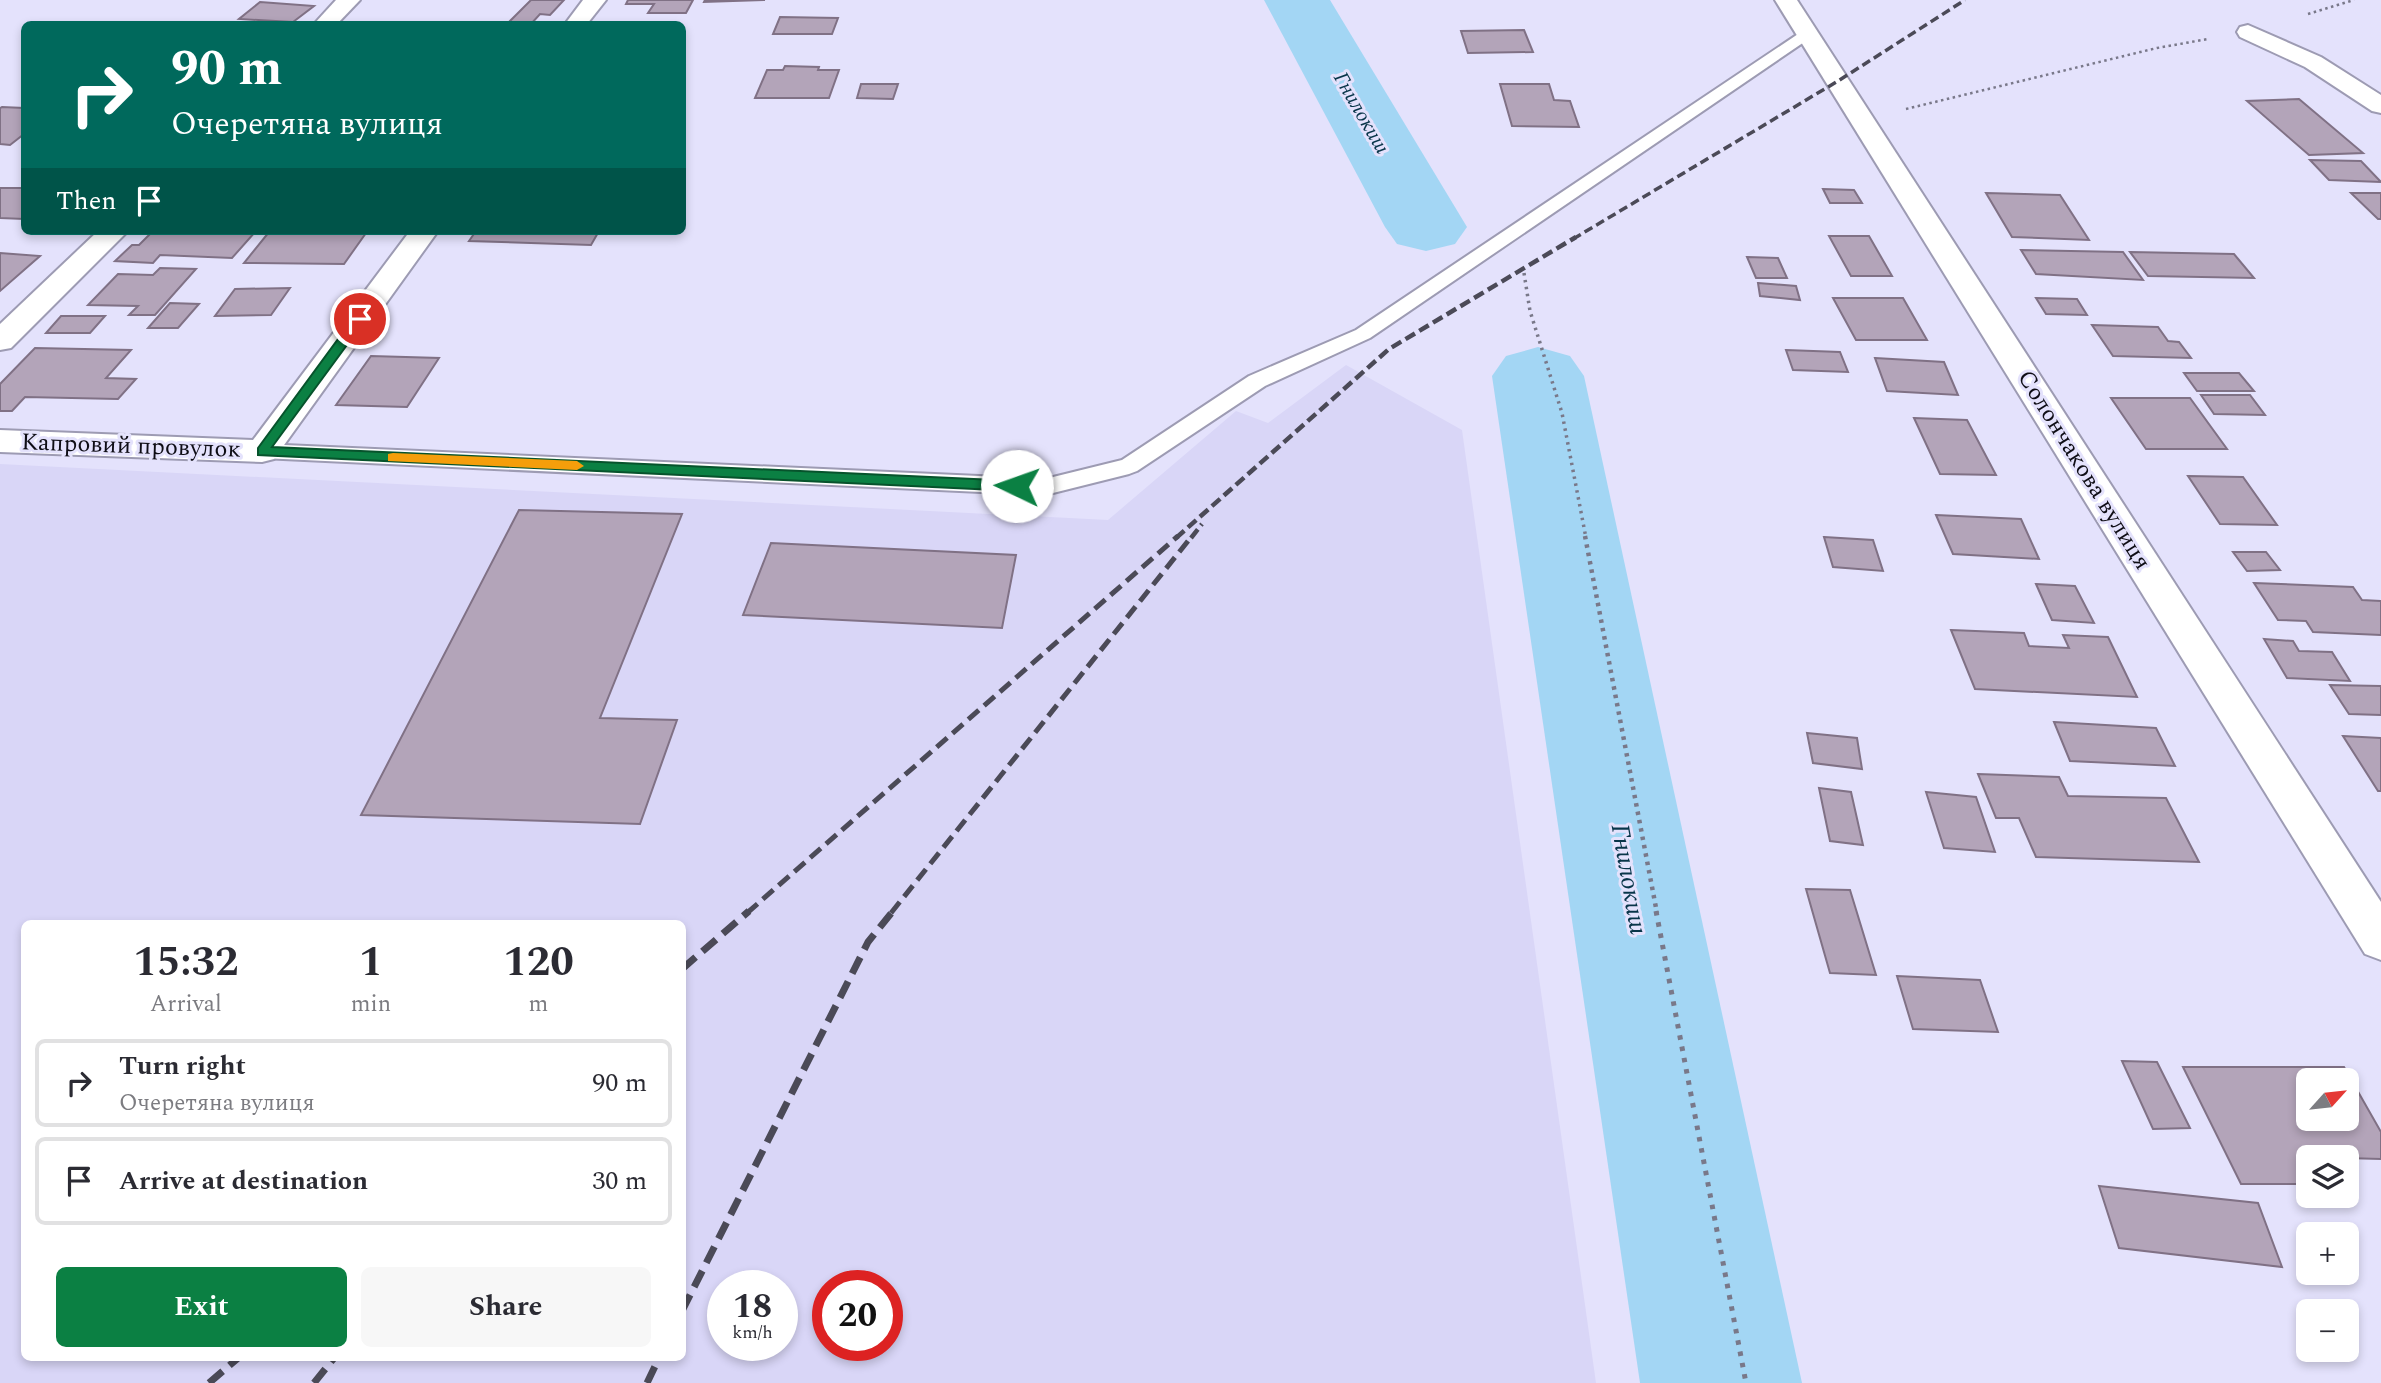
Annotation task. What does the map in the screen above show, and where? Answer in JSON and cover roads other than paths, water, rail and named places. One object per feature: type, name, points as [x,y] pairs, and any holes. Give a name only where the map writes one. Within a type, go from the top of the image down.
[{"type":"main road","points":[[329,21],[349,0]]},
{"type":"main road","points":[[578,21],[594,0]]},
{"type":"main road","name":"Солончакова вулиця","points":[[1786,0],[2381,940]]},
{"type":"main road","points":[[2248,32],[2313,62],[2381,106]]},
{"type":"main road","points":[[0,341],[110,235]]},
{"type":"main road","points":[[262,451],[421,235]]},
{"type":"main road","name":"Капровий провулок","points":[[0,441],[262,451]]},
{"type":"lane","points":[[262,451],[1045,487],[1129,466],[1257,381],[1363,334],[1807,33]]},
{"type":"waterway","name":"Гнилокиш","points":[[1297,0],[1426,227]]},
{"type":"waterway","name":"Гнилокиш","points":[[1538,376],[1721,1383]]},
{"type":"railway","points":[[1573,239],[1838,81],[1965,0]]},
{"type":"railway","points":[[1176,538],[1389,349],[1576,237]]},
{"type":"railway","points":[[1191,538],[1202,524]]},
{"type":"railway","points":[[747,913],[1178,536]]},
{"type":"railway","points":[[891,913],[1192,536]]},
{"type":"railway","points":[[686,966],[749,911]]},
{"type":"railway","points":[[686,1303],[868,942],[893,911]]},
{"type":"railway","points":[[209,1383],[235,1361]]},
{"type":"railway","points":[[314,1383],[332,1361]]},
{"type":"railway","points":[[647,1383],[658,1361]]}]
